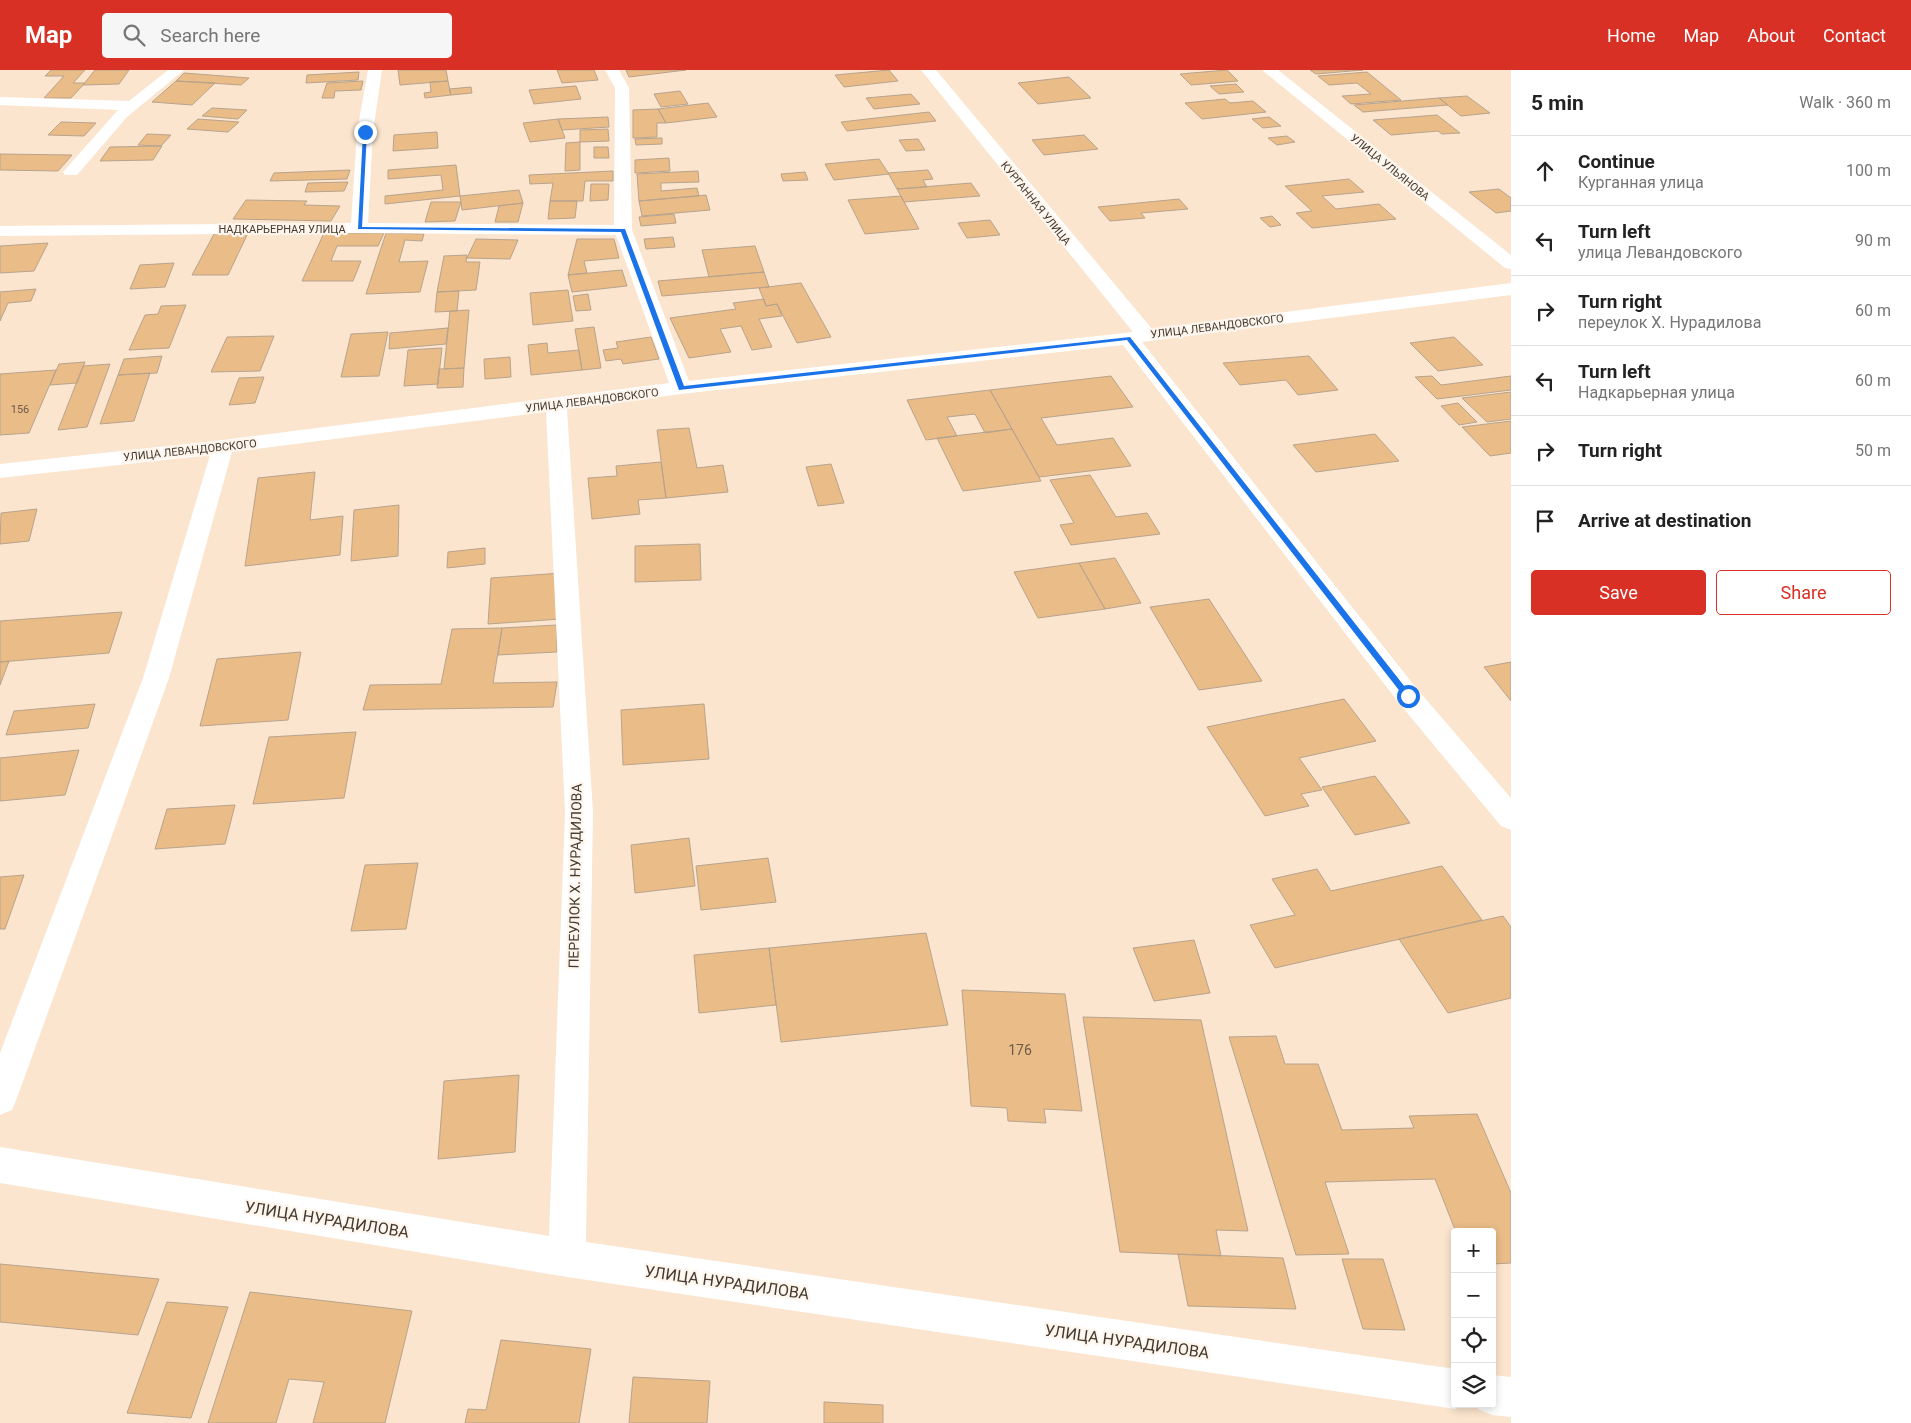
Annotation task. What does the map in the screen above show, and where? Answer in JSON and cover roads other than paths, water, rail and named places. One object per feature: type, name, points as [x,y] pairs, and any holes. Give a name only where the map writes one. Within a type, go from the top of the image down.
[{"type":"street","points":[[71,172],[122,114],[177,70]]},
{"type":"street","points":[[360,228],[365,132],[375,70]]},
{"type":"street","points":[[612,70],[622,88],[623,230],[681,388]]},
{"type":"street","name":"КУРГАННАЯ УЛИЦА","points":[[928,70],[1137,336],[1408,696],[1511,818]]},
{"type":"street","name":"УЛИЦА УЛЬЯНОВА","points":[[1269,70],[1511,264]]},
{"type":"street","points":[[0,101],[132,106]]},
{"type":"street","name":"НАДКАРЬЕРНАЯ УЛИЦА","points":[[0,231],[360,228],[623,230]]},
{"type":"street","name":"УЛИЦА ЛЕВАНДОВСКОГО","points":[[0,471],[223,447],[681,388],[1137,336],[1511,289]]},
{"type":"street","name":"ПЕРЕУЛОК Х. НУРАДИЛОВА","points":[[556,405],[579,812],[567,1258]]},
{"type":"street","points":[[0,1098],[156,678],[223,447]]},
{"type":"street","name":"УЛИЦА НУРАДИЛОВА","points":[[0,1165],[567,1258],[1451,1388]]},
{"type":"street","points":[[1496,1395],[1511,1397]]}]
